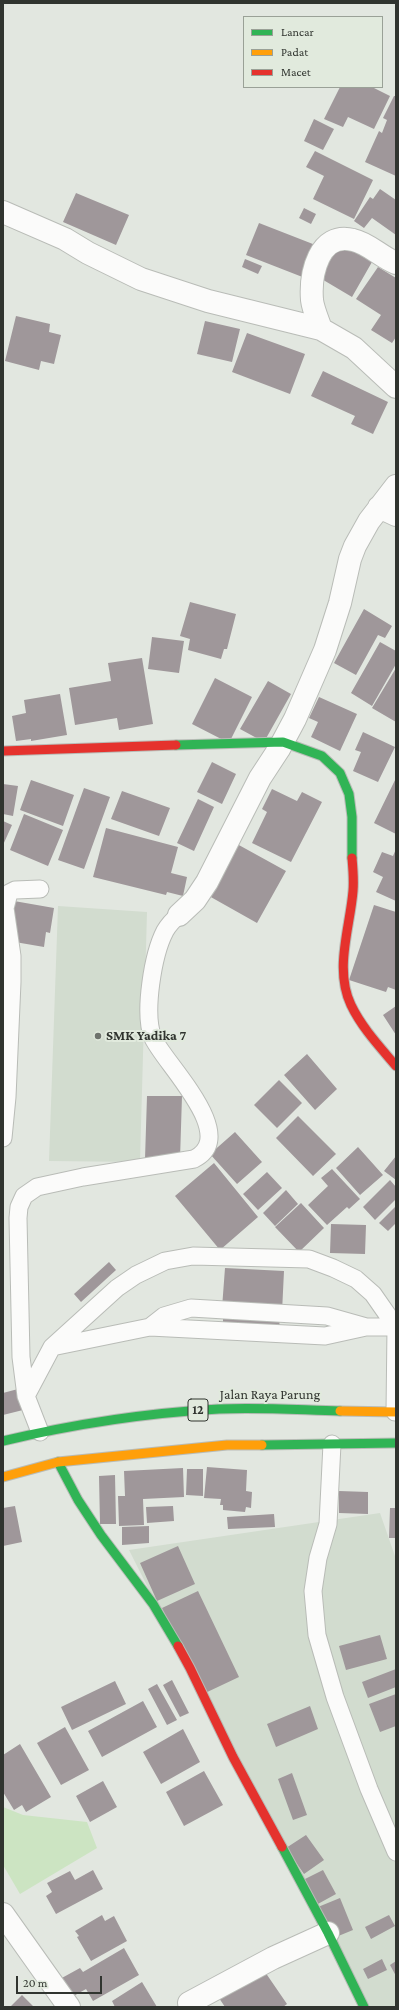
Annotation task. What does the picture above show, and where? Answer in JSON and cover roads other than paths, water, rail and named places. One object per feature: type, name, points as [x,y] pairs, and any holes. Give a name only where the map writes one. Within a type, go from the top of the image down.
[{"type":"main road","points":[[3,751],[283,742],[305,748],[322,756],[332,763],[343,776],[348,788],[352,809],[353,890],[344,948],[343,973],[347,995],[354,1012],[396,1066]]},
{"type":"main road","name":"Jalan Raya Parung","points":[[3,1441],[44,1438],[142,1415],[220,1408],[396,1413]]},
{"type":"main road","points":[[3,1477],[56,1459],[227,1445],[396,1443]]},
{"type":"main road","points":[[56,1459],[78,1500],[101,1536],[153,1604],[190,1668],[233,1757],[328,1933],[364,2007]]},
{"type":"street","points":[[3,212],[65,240],[141,279],[215,303],[321,329],[354,348],[396,387]]},
{"type":"street","points":[[321,329],[312,301],[314,271],[319,256],[328,244],[339,238],[354,240],[396,263]]},
{"type":"street","points":[[179,915],[195,900],[207,882],[260,778],[283,742],[309,690],[323,657],[333,627],[352,552],[369,521],[387,511],[396,486]]},
{"type":"street","points":[[3,1914],[68,2007]]},
{"type":"street","points":[[190,2003],[273,1958],[328,1933]]},
{"type":"lane","points":[[3,1138],[7,1097],[12,982],[12,956],[5,908],[9,893],[15,890],[40,889]]},
{"type":"lane","points":[[44,1438],[26,1396],[21,1357],[18,1218],[19,1207],[24,1196],[37,1187],[83,1177],[194,1159],[201,1156],[207,1142],[209,1133],[205,1118],[197,1100],[165,1058],[153,1038],[149,1017],[152,977],[160,941],[170,922],[179,915]]},
{"type":"lane","points":[[26,1396],[52,1347],[117,1288],[136,1275],[166,1262],[193,1256],[309,1259],[356,1279],[373,1294],[396,1327],[396,1413]]},
{"type":"lane","points":[[52,1347],[150,1327],[325,1336],[366,1327],[396,1327]]},
{"type":"lane","points":[[332,1444],[328,1524],[318,1558],[313,1591],[316,1634],[335,1697],[368,1789],[396,1852]]},
{"type":"place","name":"SMK Yadika 7","points":[[98,1036]]}]
